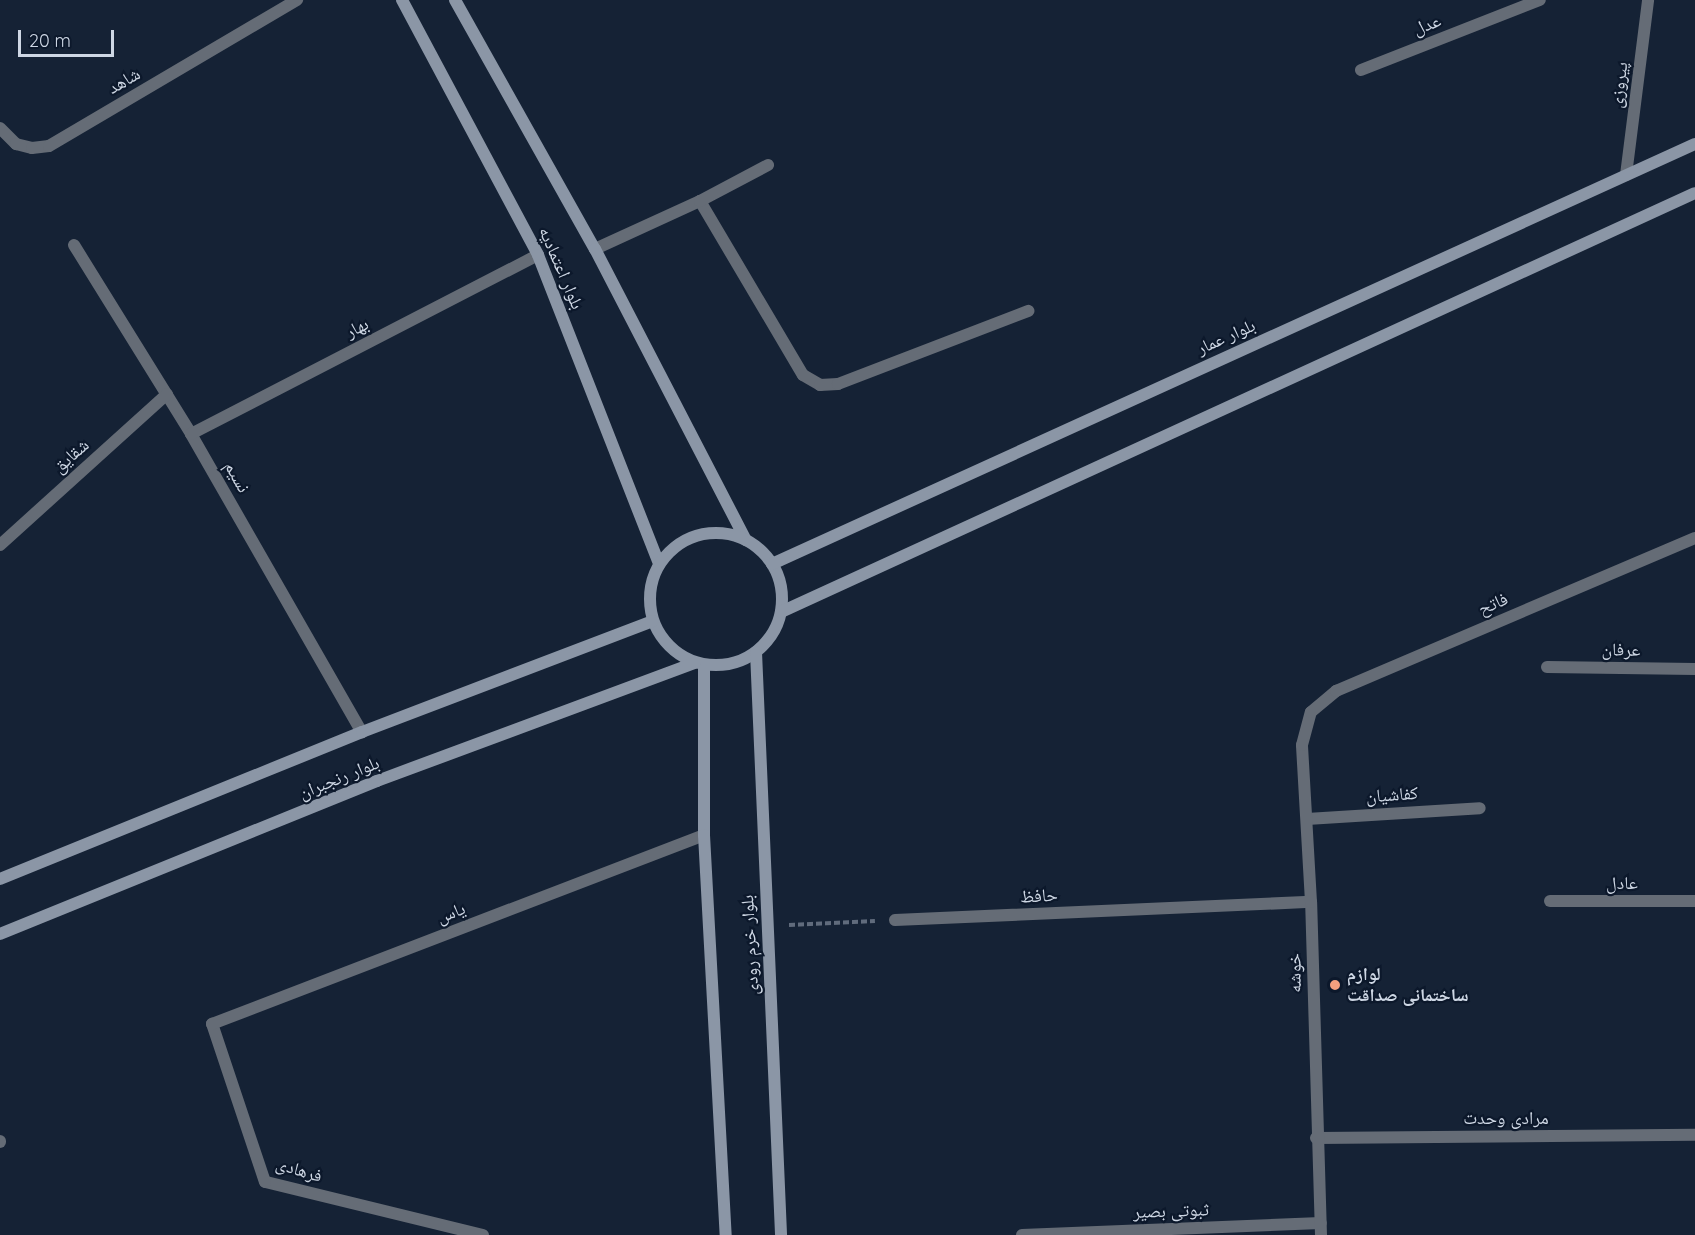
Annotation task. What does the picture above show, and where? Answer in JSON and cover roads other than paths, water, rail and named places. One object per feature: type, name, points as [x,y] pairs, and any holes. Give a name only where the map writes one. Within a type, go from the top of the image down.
[{"type":"main road","name":"بلوار اعتمادیه","points":[[402,0],[538,255],[659,563]]},
{"type":"main road","name":"بلوار اعتمادیه","points":[[455,0],[595,249],[746,540]]},
{"type":"main road","name":"بلوار عمار","points":[[772,564],[1695,144]]},
{"type":"main road","points":[[781,612],[1695,193]]},
{"type":"main road","points":[[701,534],[724,534],[746,540],[760,550],[772,564],[781,587],[781,612],[774,630],[756,652],[731,664],[699,664],[669,646],[653,621],[649,592],[659,563],[673,548],[701,534]]},
{"type":"main road","name":"بلوار رنجبران","points":[[0,879],[362,732],[653,621]]},
{"type":"main road","name":"بلوار خرم رودی","points":[[756,652],[781,1235]]},
{"type":"main road","points":[[699,664],[704,835],[726,1235]]},
{"type":"main road","name":"بلوار رنجبران","points":[[0,934],[377,781],[699,664]]},
{"type":"street","name":"شاهد","points":[[0,128],[16,144],[32,148],[49,146],[297,0]]},
{"type":"street","name":"عدل","points":[[1361,70],[1540,0]]},
{"type":"street","name":"پیروزی","points":[[1626,175],[1648,0]]},
{"type":"street","points":[[595,249],[700,201],[768,165]]},
{"type":"street","points":[[700,201],[803,375],[820,385],[838,384],[1028,311]]},
{"type":"street","name":"نسیم","points":[[74,245],[191,434],[362,732]]},
{"type":"street","name":"بهار","points":[[191,434],[538,255]]},
{"type":"street","name":"شقایق","points":[[0,545],[166,394]]},
{"type":"street","name":"فاتح","points":[[1311,712],[1336,691],[1695,538]]},
{"type":"street","name":"عرفان","points":[[1547,667],[1695,669]]},
{"type":"street","name":"خوشه","points":[[1311,712],[1302,745],[1311,902],[1316,1138],[1321,1229]]},
{"type":"street","name":"کفاشیان","points":[[1306,819],[1480,808]]},
{"type":"street","name":"یاس","points":[[212,1024],[704,835]]},
{"type":"street","name":"عادل","points":[[1550,902],[1695,901]]},
{"type":"street","name":"حافظ","points":[[895,920],[1311,902]]},
{"type":"street","name":"فرهادی","points":[[212,1024],[265,1182],[483,1235]]},
{"type":"street","name":"مرادی وحدت","points":[[1316,1138],[1695,1135]]},
{"type":"street","name":"ثبوتی بصیر","points":[[1022,1234],[1321,1229]]},
{"type":"place","name":"لوازم ساختمانی صداقت","points":[[1335,985]]}]
